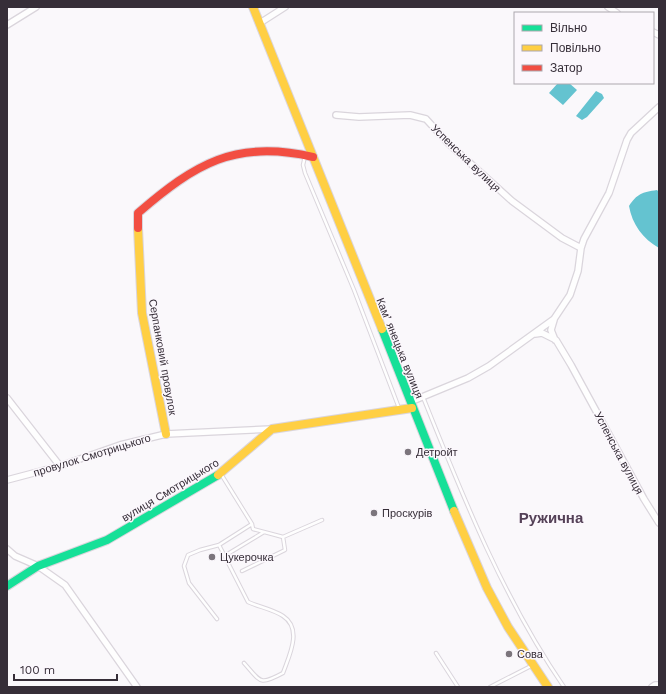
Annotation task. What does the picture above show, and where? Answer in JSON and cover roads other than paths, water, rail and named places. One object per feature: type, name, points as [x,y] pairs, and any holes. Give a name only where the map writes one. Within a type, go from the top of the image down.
[{"type":"street","points":[[7,25],[36,7]]},
{"type":"street","name":"Камʼянецька вулиця","points":[[253,7],[309,157],[487,588],[508,627],[548,687]]},
{"type":"street","points":[[260,23],[285,7]]},
{"type":"street","points":[[556,340],[551,330],[554,319],[570,295],[578,271],[581,248],[588,228],[609,193],[627,140],[631,133],[659,107]]},
{"type":"street","name":"Успенська вулиця","points":[[336,115],[358,117],[410,115],[426,119],[449,144],[512,201],[562,238],[581,248]]},
{"type":"street","name":"Серпанковий провулок","points":[[166,434],[142,313],[138,213],[171,185],[193,170],[220,158],[259,152],[287,152],[309,157]]},
{"type":"street","points":[[272,429],[400,411],[423,396],[468,378],[489,366],[554,319]]},
{"type":"street","points":[[533,334],[542,333],[556,340]]},
{"type":"street","name":"Успенська вулиця","points":[[556,340],[644,499],[659,523]]},
{"type":"street","points":[[7,398],[60,466]]},
{"type":"street","name":"провулок Смотрицького","points":[[7,480],[60,466],[120,445],[166,434],[272,429]]},
{"type":"street","name":"вулиця Смотрицького","points":[[7,586],[38,566],[107,540],[221,473],[272,429]]},
{"type":"street","points":[[7,549],[15,556],[38,566],[65,585],[137,687]]},
{"type":"street","points":[[652,687],[659,685]]},
{"type":"lane","points":[[309,157],[303,165],[305,173],[354,290],[400,411]]},
{"type":"lane","points":[[423,396],[456,480],[489,555],[516,609],[547,662],[564,687]]},
{"type":"lane","points":[[221,473],[252,524],[253,529],[283,537],[322,520]]},
{"type":"lane","points":[[217,619],[189,583],[184,566],[188,555],[219,545],[252,524]]},
{"type":"lane","points":[[226,555],[264,532]]},
{"type":"lane","points":[[242,571],[285,550],[283,537]]},
{"type":"lane","points":[[219,545],[226,555],[248,602],[284,616],[293,633],[294,641],[284,673],[267,682],[260,680],[244,663]]},
{"type":"lane","points":[[436,652],[458,687]]},
{"type":"lane","points":[[490,687],[533,665]]},
{"type":"water","points":[[557,84],[570,84],[577,90],[563,105],[549,93]]},
{"type":"water","points":[[596,91],[602,94],[604,98],[587,117],[582,120],[576,116]]},
{"type":"water","points":[[657,190],[659,192],[659,248],[643,236],[630,213],[629,206],[640,194]]},
{"type":"place","name":"Детройт","points":[[408,452]]},
{"type":"place","name":"Проскурів","points":[[374,513]]},
{"type":"place","name":"Цукерочка","points":[[212,557]]},
{"type":"place","name":"Сова","points":[[509,654]]},
{"type":"district","name":"Ружична","points":[[551,518]]}]
